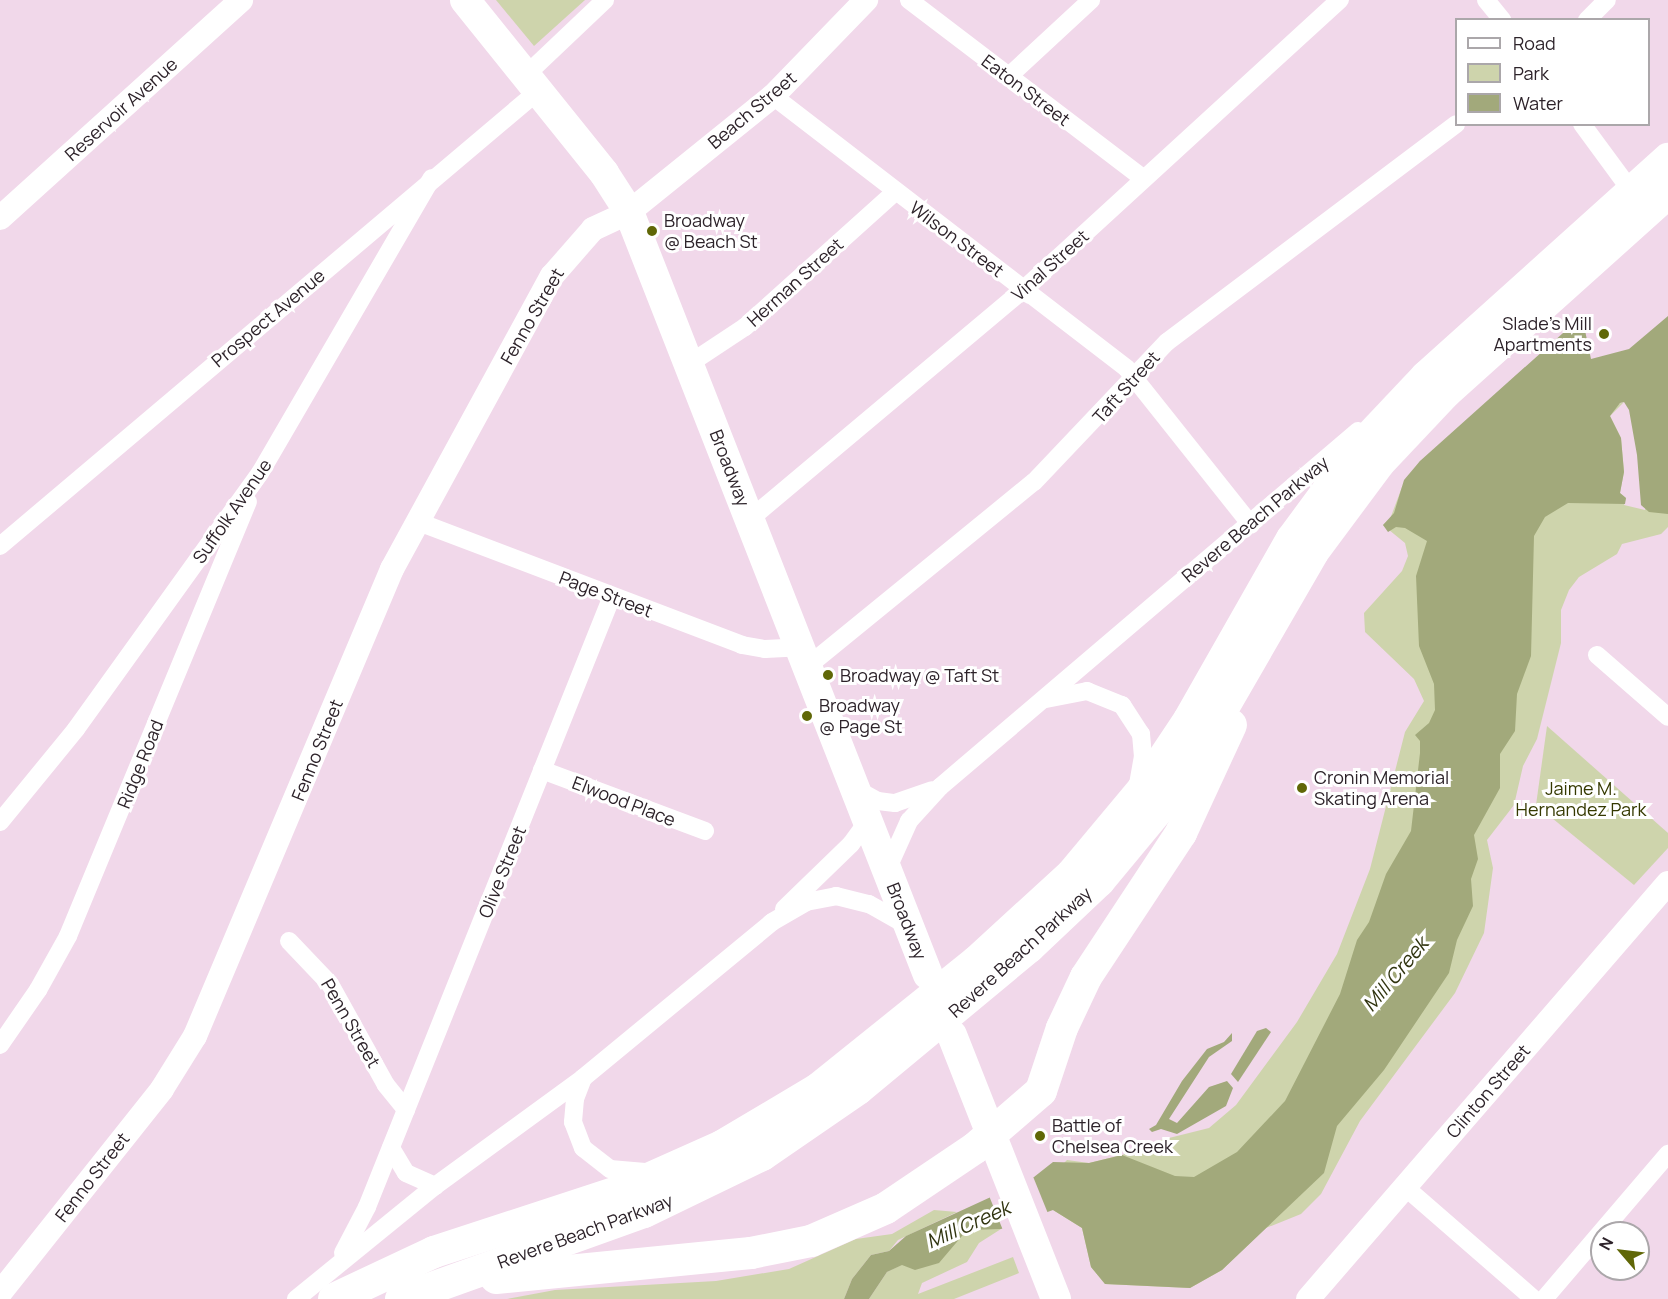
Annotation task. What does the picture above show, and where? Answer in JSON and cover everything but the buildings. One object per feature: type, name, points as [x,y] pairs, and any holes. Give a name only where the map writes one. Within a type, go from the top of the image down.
[{"type":"highway","name":"Revere Beach Parkway","points":[[980,973],[1125,812],[1185,726],[1277,564],[1316,503],[1377,428],[1447,359],[1668,159]]},
{"type":"highway","name":"Revere Beach Parkway","points":[[406,1296],[604,1228],[697,1189],[792,1136],[980,973],[1080,901],[1145,827],[1197,752],[1278,612],[1344,507],[1407,432],[1668,193]]},
{"type":"highway","points":[[406,1296],[512,1276],[751,1253],[811,1241],[886,1208],[1023,1110],[1044,1086],[1062,1028],[1093,964],[1173,846],[1205,787],[1278,612]]},
{"type":"highway","name":"Revere Beach Parkway","points":[[334,1299],[434,1252],[621,1191],[685,1164],[807,1096],[900,1040]]},
{"type":"main road","name":"Broadway","points":[[465,0],[604,172],[629,212],[928,975]]},
{"type":"main road","points":[[952,1035],[1056,1299]]},
{"type":"street","name":"Reservoir Avenue","points":[[0,218],[241,0]]},
{"type":"street","name":"Prospect Avenue","points":[[0,546],[432,178],[532,83],[605,0]]},
{"type":"street","name":"Beach Street","points":[[629,212],[773,96],[838,33],[866,0]]},
{"type":"street","name":"Eaton Street","points":[[909,0],[1144,179]]},
{"type":"street","points":[[1009,76],[1091,0]]},
{"type":"street","name":"Vinal Street","points":[[750,519],[1023,290],[1340,0]]},
{"type":"street","points":[[1486,0],[1500,18]]},
{"type":"street","points":[[1589,18],[1607,0]]},
{"type":"street","name":"Wilson Street","points":[[773,96],[1133,375],[1251,525]]},
{"type":"street","name":"Taft Street","points":[[804,656],[1034,482],[1089,427],[1133,375],[1193,322],[1455,125]]},
{"type":"street","points":[[1583,126],[1632,192]]},
{"type":"street","name":"Suffolk Avenue","points":[[0,822],[76,729],[260,472],[432,178]]},
{"type":"street","name":"Herman Street","points":[[689,364],[745,327],[895,192]]},
{"type":"street","name":"Fenno Street","points":[[0,1293],[162,1089],[199,1030],[381,593],[416,521],[552,276],[593,229],[629,212]]},
{"type":"street","name":"Revere Beach Parkway","points":[[887,870],[905,827],[940,786],[1035,702],[1251,525],[1447,359]]},
{"type":"street","name":"Ridge Road","points":[[0,1045],[38,990],[68,936],[260,472]]},
{"type":"street","name":"Page Street","points":[[416,521],[748,647],[804,656]]},
{"type":"street","name":"Olive Street","points":[[335,1264],[367,1207],[612,596]]},
{"type":"street","points":[[1597,655],[1668,717]]},
{"type":"street","name":"Revere Beach Parkway","points":[[1035,702],[1075,690],[1087,691],[1111,698],[1131,715],[1141,734],[1143,756],[1138,786],[1125,812]]},
{"type":"street","name":"Elwood Place","points":[[542,770],[705,831]]},
{"type":"street","name":"Revere Beach Parkway","points":[[856,789],[878,801],[895,803],[940,786]]},
{"type":"street","points":[[296,1299],[335,1264],[435,1186],[583,1078],[772,922],[800,891],[851,844],[868,821]]},
{"type":"street","name":"Clinton Street","points":[[1308,1299],[1668,883]]},
{"type":"street","points":[[772,922],[806,902],[836,896],[869,904],[910,928]]},
{"type":"street","name":"Penn Street","points":[[289,941],[316,966],[337,994],[386,1085],[406,1110]]},
{"type":"street","name":"Revere Beach Parkway","points":[[583,1078],[575,1098],[573,1122],[579,1142],[592,1158],[626,1173],[685,1164]]},
{"type":"street","points":[[391,1148],[406,1173],[435,1186]]},
{"type":"street","points":[[1544,1299],[1668,1154]]},
{"type":"street","points":[[1405,1187],[1534,1299]]},
{"type":"green space","points":[[496,0],[585,0],[534,46]]},
{"type":"green space","points":[[1574,370],[1437,846],[1225,1203],[1062,1165],[1067,1160],[1089,1163],[1122,1155],[1157,1141],[1209,1128],[1236,1105],[1297,1022],[1337,954],[1370,869],[1405,732],[1424,701],[1414,679],[1365,632],[1364,613],[1402,571],[1408,556],[1405,543],[1383,525],[1390,519],[1402,487],[1420,461]]},
{"type":"green space","points":[[1668,393],[1668,527],[1661,534],[1622,544],[1617,554],[1579,577],[1569,590],[1561,610],[1561,643],[1537,739],[1523,766],[1514,805],[1487,840],[1493,868],[1484,933],[1455,993],[1360,1121],[1321,1194],[1301,1214],[1266,1228],[1222,1270],[1190,1288],[1105,1284],[1091,1267],[1082,1228],[1053,1210],[1293,1185],[1507,563],[1599,410],[1624,402],[1610,416],[1621,438],[1624,472],[1620,493],[1626,498],[1624,505],[1645,510]]},
{"type":"green space","name":"Jaime M. Hernandez Park","points":[[1547,726],[1668,833],[1668,848],[1634,885],[1536,805]]},
{"type":"green space","points":[[934,1210],[957,1212],[898,1240],[889,1251],[871,1255],[852,1279],[844,1299],[507,1299],[555,1290],[716,1281],[789,1269],[856,1239],[892,1234]]},
{"type":"green space","points":[[973,1228],[1001,1229],[979,1243],[967,1262],[922,1283],[918,1294],[1013,1257],[1019,1273],[954,1299],[869,1299],[887,1272]]},
{"type":"water","name":"Mill Creek","points":[[1582,316],[1591,359],[1629,349],[1668,316],[1668,514],[1649,512],[1641,505],[1637,455],[1629,410],[1624,402],[1620,403],[1610,416],[1621,438],[1624,472],[1620,493],[1626,498],[1625,504],[1568,503],[1545,517],[1534,536],[1531,656],[1517,694],[1515,731],[1500,754],[1500,788],[1474,835],[1478,859],[1471,879],[1473,906],[1457,940],[1449,973],[1384,1070],[1337,1126],[1324,1173],[1222,1270],[1190,1288],[1105,1284],[1091,1267],[1082,1228],[1053,1210],[1001,1229],[967,1230],[939,1263],[915,1270],[902,1265],[887,1272],[869,1299],[844,1299],[852,1279],[871,1255],[889,1251],[906,1236],[1034,1177],[1053,1162],[1089,1163],[1122,1155],[1175,1176],[1194,1177],[1237,1152],[1285,1101],[1340,994],[1357,940],[1369,922],[1386,874],[1411,831],[1420,753],[1420,741],[1415,735],[1429,723],[1435,710],[1434,684],[1419,646],[1416,576],[1427,541],[1405,528],[1396,527],[1388,532],[1383,525],[1394,513],[1404,480],[1420,461]]},
{"type":"water","points":[[1266,1028],[1271,1032],[1238,1082],[1231,1074],[1257,1031]]},
{"type":"water","points":[[1232,1033],[1232,1041],[1209,1057],[1169,1119],[1177,1123],[1209,1087],[1227,1081],[1233,1088],[1226,1106],[1177,1134],[1161,1129],[1152,1132],[1149,1129],[1156,1125],[1182,1081],[1207,1049],[1224,1042]]},
{"type":"pier","points":[[1032,1174],[1048,1214],[1004,1232],[987,1192]]},
{"type":"place","name":"Broadway @ Beach St","points":[[652,231]]},
{"type":"place","name":"Slade's Mill Apartments","points":[[1604,334]]},
{"type":"place","name":"Broadway @ Taft St","points":[[828,675]]},
{"type":"place","name":"Broadway @ Page St","points":[[807,716]]},
{"type":"place","name":"Cronin Memorial Skating Arena","points":[[1302,788]]},
{"type":"place","name":"Battle of Chelsea Creek","points":[[1040,1136]]}]
